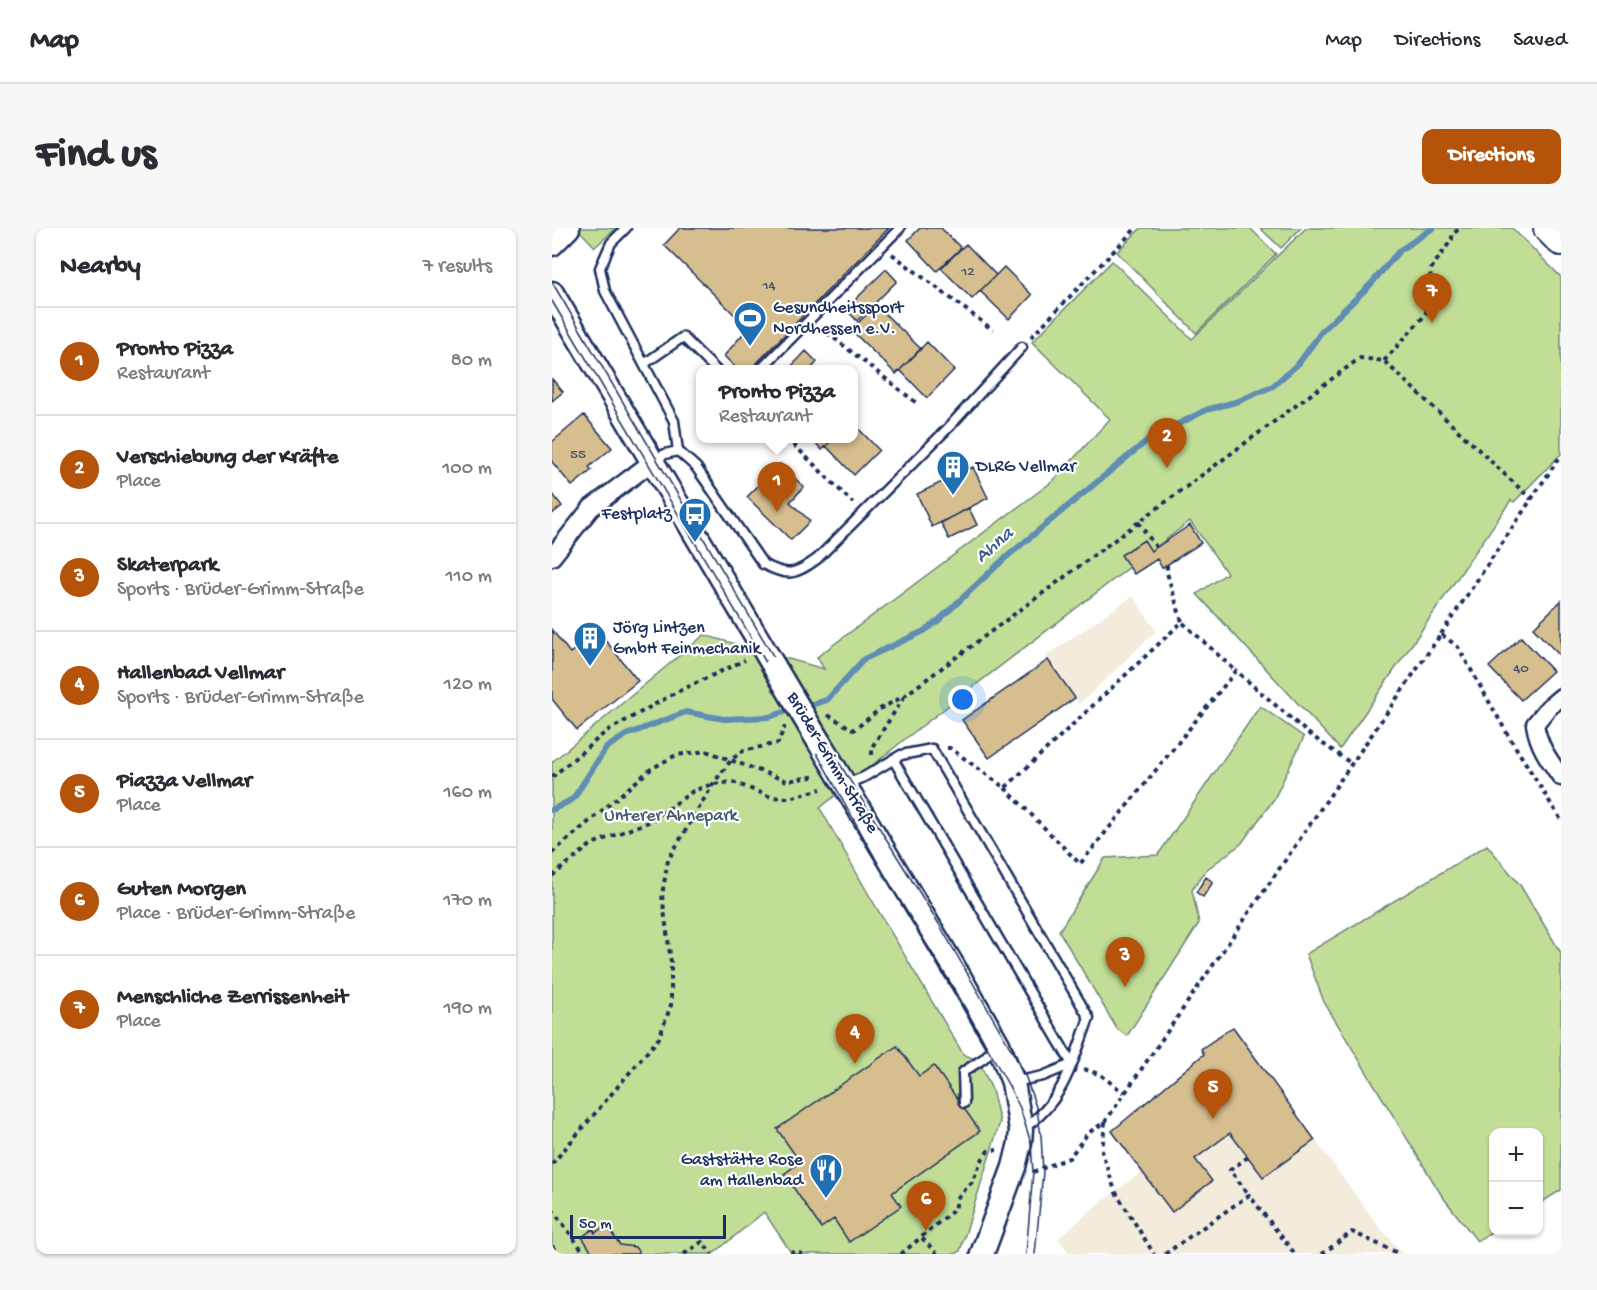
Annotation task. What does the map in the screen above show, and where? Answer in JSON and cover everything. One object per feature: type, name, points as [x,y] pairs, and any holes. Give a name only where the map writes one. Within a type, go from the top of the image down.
[{"type":"highway","points":[[1549,228],[1561,240]]},
{"type":"street","points":[[552,244],[568,228]]},
{"type":"street","name":"Brüder-Grimm-Straße","points":[[552,294],[846,784],[998,1044],[1013,1082],[1021,1130],[1020,1143],[1011,1172],[982,1254]]},
{"type":"street","points":[[552,557],[591,508],[652,462]]},
{"type":"street","points":[[1561,697],[1535,724],[1542,749],[1561,777]]},
{"type":"lane","points":[[626,228],[610,243],[600,268],[605,291],[674,421],[678,451],[696,467],[763,564],[780,573],[798,572],[817,559],[949,427],[1022,347]]},
{"type":"lane","points":[[764,365],[900,228]]},
{"type":"lane","points":[[644,364],[683,337],[712,365]]},
{"type":"lane","points":[[652,462],[665,454],[678,451]]},
{"type":"lane","points":[[846,784],[901,755],[932,749],[1089,1018],[1065,1082],[1049,1108],[1021,1130]]},
{"type":"lane","points":[[893,759],[1072,1064]]},
{"type":"lane","points":[[964,1102],[963,1072],[983,1059],[998,1044]]},
{"type":"lane","points":[[1013,1082],[1043,1076],[1072,1064]]},
{"type":"path","points":[[1022,347],[1136,228]]},
{"type":"path","points":[[1384,361],[1426,314],[1431,269],[1452,239],[1452,234],[1461,228]]},
{"type":"path","points":[[882,246],[993,330]]},
{"type":"path","points":[[810,319],[919,405]]},
{"type":"path","points":[[829,715],[854,730],[880,709],[904,696],[1360,358],[1384,361],[1531,499]]},
{"type":"path","points":[[792,443],[863,513]]},
{"type":"path","points":[[1011,1172],[1021,1176],[1069,1158],[1088,1133],[1105,1122],[1352,764],[1561,454]]},
{"type":"path","points":[[1138,522],[1156,547]]},
{"type":"path","points":[[1167,565],[1167,573],[1182,622],[1309,734],[1352,764]]},
{"type":"path","points":[[1005,788],[1182,622]]},
{"type":"path","points":[[1441,633],[1458,647],[1508,735],[1561,820]]},
{"type":"path","points":[[552,777],[607,731],[677,692],[752,656]]},
{"type":"path","points":[[932,749],[950,748],[1005,788],[1080,864],[1236,671]]},
{"type":"path","points":[[872,772],[872,747],[904,696]]},
{"type":"path","points":[[552,1164],[659,1038],[671,1005],[671,962],[662,895],[668,860],[713,784],[732,759],[744,751],[778,743],[784,728]]},
{"type":"path","points":[[552,853],[651,769],[676,756],[706,751],[787,781],[818,776]]},
{"type":"path","points":[[552,876],[592,844],[651,821],[693,791],[713,784],[733,782],[771,797],[790,798],[821,789]]},
{"type":"path","points":[[1101,1075],[1125,1093]]},
{"type":"path","points":[[1105,1122],[1102,1152],[1115,1191],[1154,1254]]},
{"type":"path","points":[[901,1254],[955,1209],[958,1197],[972,1182],[988,1151],[1001,1149]]},
{"type":"path","points":[[1248,1157],[1230,1170],[1295,1254]]},
{"type":"path","points":[[1166,1254],[1249,1195]]},
{"type":"path","points":[[552,1209],[585,1254]]},
{"type":"path","points":[[1322,1254],[1352,1232],[1400,1254]]},
{"type":"path","points":[[922,1238],[937,1254]]},
{"type":"path","points":[[684,1254],[702,1242],[712,1254]]},
{"type":"path","points":[[552,1246],[558,1254]]},
{"type":"path","points":[[791,1253],[804,1254]]},
{"type":"shaded area","points":[[1133,596],[1156,631],[1079,704],[1075,699],[989,758],[962,720],[1048,660],[1046,656]]},
{"type":"shaded area","points":[[1230,1133],[1263,1177],[1315,1140],[1377,1224],[1403,1254],[1070,1254],[1058,1239],[1096,1206],[1142,1172],[1172,1212],[1212,1182],[1195,1159]]},
{"type":"green space","points":[[582,228],[616,228],[595,247],[579,230]]},
{"type":"green space","points":[[1141,228],[1250,228],[1276,254],[1196,333],[1117,252]]},
{"type":"green space","points":[[1260,228],[1301,228],[1281,248]]},
{"type":"green space","name":"Unterer Ahnepark","points":[[1306,228],[1512,228],[1561,277],[1561,454],[1514,502],[1511,500],[1340,749],[1197,594],[1227,573],[1190,521],[905,739],[820,808],[963,1054],[979,1061],[992,1090],[1000,1122],[960,1251],[956,1254],[792,1254],[764,1212],[713,1254],[552,1254],[552,762],[704,635],[824,669],[817,657],[1053,481],[1110,419],[1032,342],[1112,261],[1192,339]]},
{"type":"green space","points":[[1260,706],[1304,737],[1274,799],[1241,844],[1206,870],[1192,890],[1199,923],[1127,1036],[1117,1029],[1059,931],[1105,858],[1158,855]]},
{"type":"green space","points":[[1487,845],[1520,885],[1561,953],[1561,1190],[1543,1201],[1543,1128],[1489,1128],[1489,1234],[1477,1241],[1442,1196],[1324,1002],[1306,954]]},
{"type":"building","points":[[680,228],[889,228],[755,365],[733,365],[724,356],[748,328],[664,245]]},
{"type":"building","points":[[920,228],[941,228],[961,248],[937,271],[908,240]]},
{"type":"building","points":[[966,244],[996,275],[972,299],[941,268]]},
{"type":"building","points":[[1004,267],[1032,295],[1009,319],[980,291]]},
{"type":"building","points":[[886,269],[897,281],[857,321],[846,309]]},
{"type":"building","points":[[876,305],[921,349],[896,374],[851,330]]},
{"type":"building","points":[[927,342],[954,370],[927,398],[900,370]]},
{"type":"building","points":[[806,351],[817,362],[814,365],[793,365]]},
{"type":"building","points":[[552,379],[563,392],[552,401]]},
{"type":"building","points":[[584,415],[612,448],[589,467],[592,470],[572,486],[552,462],[552,442]]},
{"type":"building","points":[[858,428],[879,450],[854,475],[826,446],[829,443],[858,443]]},
{"type":"building","points":[[816,443],[829,443],[822,450]]},
{"type":"building","points":[[780,464],[804,487],[790,502],[810,521],[791,540],[747,497]]},
{"type":"building","name":"DLRG Vellmar","points":[[973,467],[988,498],[932,527],[917,494]]},
{"type":"building","points":[[552,493],[562,506],[552,514]]},
{"type":"building","points":[[969,508],[977,525],[949,539],[941,523]]},
{"type":"building","points":[[1190,525],[1201,543],[1162,568],[1157,559],[1134,574],[1121,555],[1144,540],[1151,551]]},
{"type":"building","points":[[1561,601],[1561,657],[1533,628]]},
{"type":"building","name":"Jörg Lintzen GmbH Feinmechanik","points":[[552,630],[570,653],[598,631],[638,681],[577,730],[552,699]]},
{"type":"building","points":[[1521,637],[1553,671],[1521,700],[1489,667]]},
{"type":"building","points":[[1048,660],[1075,698],[989,758],[962,720]]},
{"type":"building","points":[[1206,877],[1213,882],[1203,897],[1196,892]]},
{"type":"building","points":[[1233,1027],[1315,1140],[1263,1177],[1230,1133],[1195,1159],[1212,1181],[1172,1212],[1112,1131],[1204,1054],[1201,1049]]},
{"type":"building","points":[[897,1046],[919,1076],[934,1066],[980,1131],[892,1193],[901,1206],[849,1242],[834,1219],[821,1228],[784,1174],[800,1162],[777,1129]]},
{"type":"building","points":[[606,1225],[620,1245],[635,1247],[640,1254],[593,1254],[582,1237],[593,1229],[595,1233]]},
{"type":"waterway","name":"Ahna","points":[[803,707],[827,700],[864,659],[924,631],[939,620],[1004,559],[1149,439],[1206,410],[1239,401],[1273,386],[1299,363],[1322,331],[1371,284],[1399,251],[1433,228]]},
{"type":"waterway","name":"Ahna","points":[[552,810],[573,799],[606,748],[626,735],[686,712],[724,719],[769,717],[794,709]]},
{"type":"tram line","points":[[552,282],[779,666],[939,924],[1024,1072],[1037,1110],[1041,1135],[1043,1172],[1035,1254]]},
{"type":"tram line","points":[[552,301],[771,671],[893,890],[958,995],[1020,1108],[1031,1143],[1033,1172],[1026,1254]]},
{"type":"place","name":"Menschliche Zerrissenheit","points":[[1432,323]]},
{"type":"place","name":"Gesundheitssport Nordhessen e.V.","points":[[750,347]]},
{"type":"place","name":"Verschiebung der Kräfte","points":[[1167,468]]},
{"type":"place","name":"DLRG Vellmar","points":[[953,496]]},
{"type":"place","name":"Pronto Pizza","points":[[777,512]]},
{"type":"place","name":"Festplatz","points":[[695,543]]},
{"type":"place","name":"Jörg Lintzen GmbH Feinmechanik","points":[[590,667]]},
{"type":"place","name":"Skaterpark","points":[[1125,987]]},
{"type":"place","name":"Hallenbad Vellmar","points":[[855,1064]]},
{"type":"place","name":"Piazza Vellmar","points":[[1213,1119]]},
{"type":"place","name":"Gaststätte Rose am Hallenbad","points":[[826,1199]]},
{"type":"place","name":"Guten Morgen","points":[[926,1231]]}]
